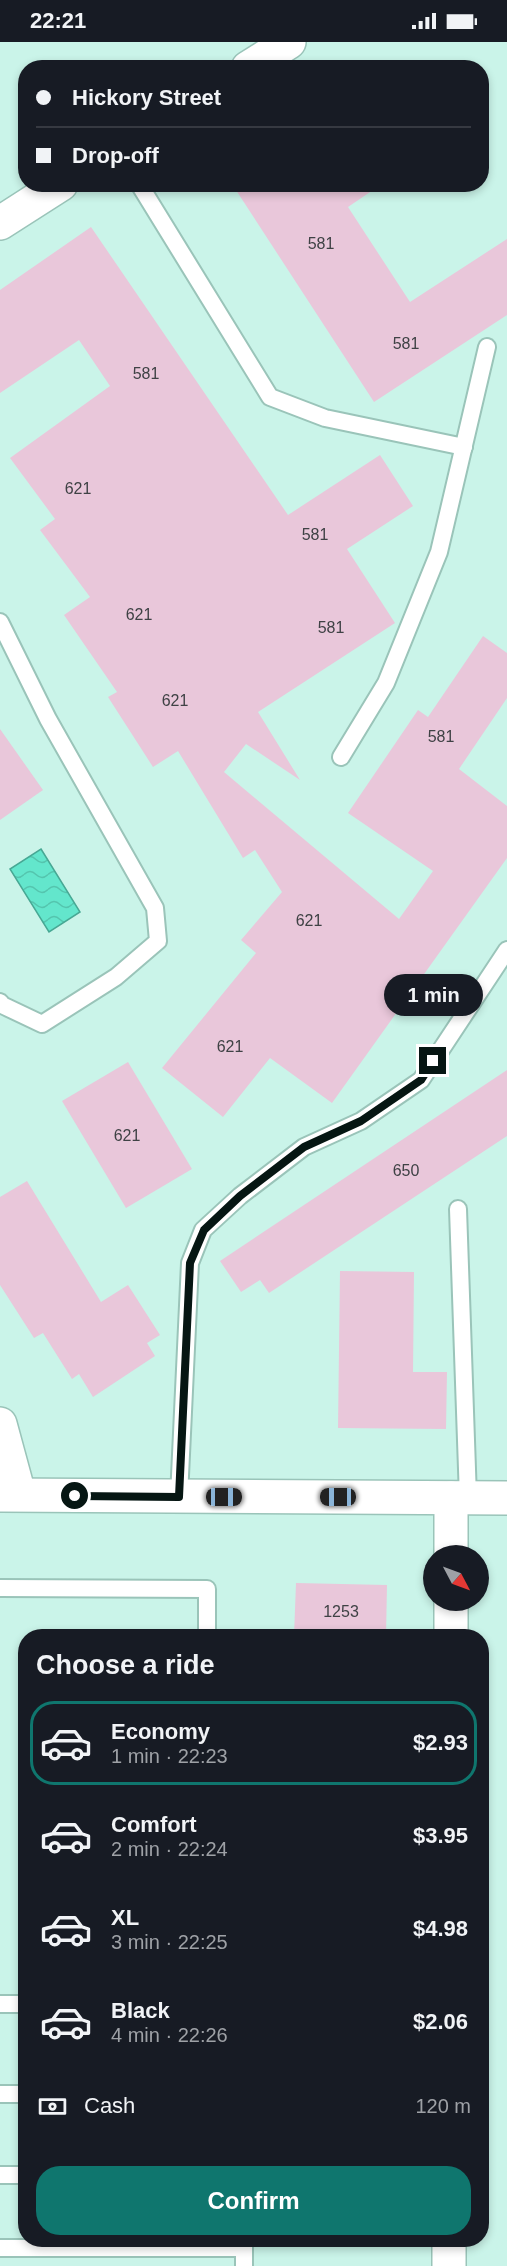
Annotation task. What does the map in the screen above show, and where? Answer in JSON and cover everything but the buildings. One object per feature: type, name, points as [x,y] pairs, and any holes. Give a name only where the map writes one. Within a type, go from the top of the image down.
[{"type":"street","points":[[261,60],[289,42]]},
{"type":"street","points":[[0,223],[48,192]]},
{"type":"street","points":[[0,1424],[9,1494],[507,1498]]},
{"type":"street","points":[[453,1545],[460,1498]]},
{"type":"street","points":[[451,1611],[451,1629]]},
{"type":"street","points":[[449,2247],[449,2266]]},
{"type":"lane","points":[[144,192],[270,397],[325,418],[464,447]]},
{"type":"lane","points":[[341,757],[386,683],[435,563],[487,348]]},
{"type":"lane","points":[[0,622],[48,719],[155,908],[158,941],[116,977],[42,1024],[0,1002]]},
{"type":"lane","points":[[179,1497],[190,1263],[204,1230],[240,1196],[304,1147],[361,1121],[421,1080],[507,950]]},
{"type":"lane","points":[[458,1209],[460,1498]]},
{"type":"lane","points":[[0,1588],[207,1589],[207,1629]]},
{"type":"lane","points":[[0,2004],[18,2004]]},
{"type":"lane","points":[[0,2094],[18,2094]]},
{"type":"lane","points":[[0,2175],[18,2175]]},
{"type":"lane","points":[[0,2248],[61,2247]]},
{"type":"lane","points":[[244,2247],[244,2266]]},
{"type":"water","points":[[41,849],[80,912],[49,932],[10,869]]},
{"type":"route","points":[[75,1496],[179,1497],[190,1263],[204,1230],[240,1196],[304,1147],[361,1121],[421,1080],[433,1061]]}]
